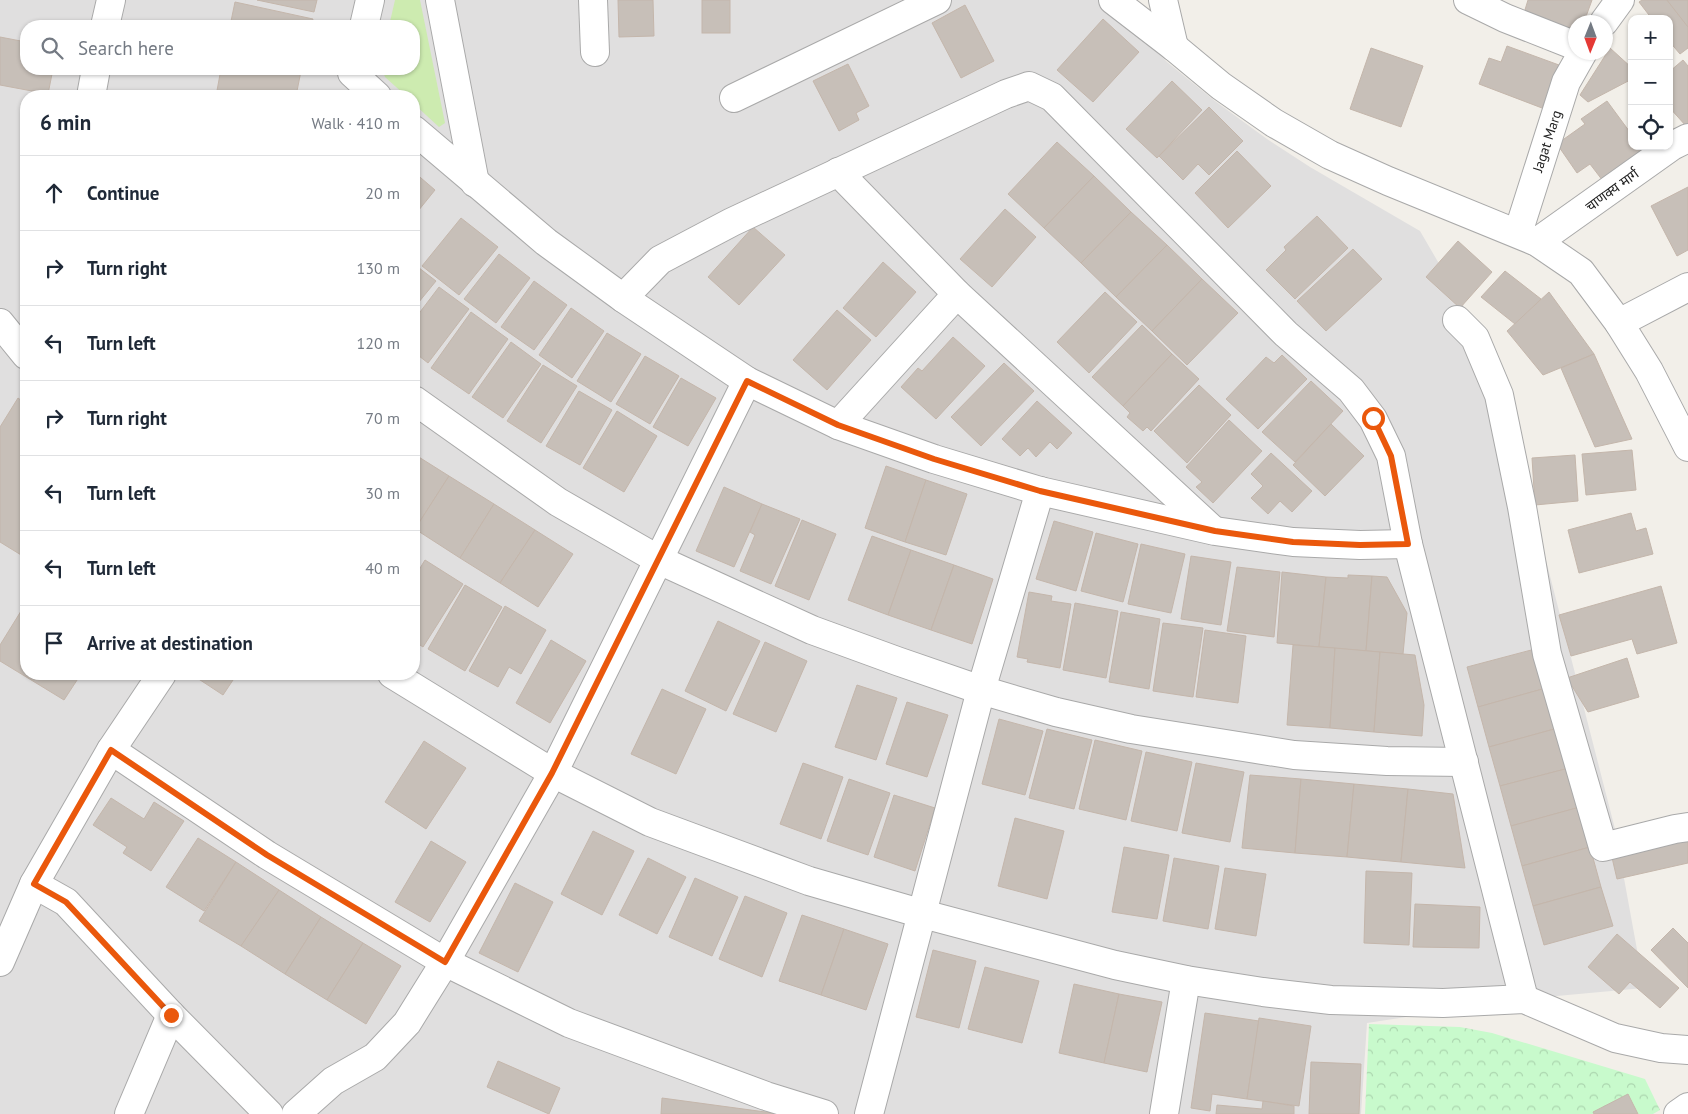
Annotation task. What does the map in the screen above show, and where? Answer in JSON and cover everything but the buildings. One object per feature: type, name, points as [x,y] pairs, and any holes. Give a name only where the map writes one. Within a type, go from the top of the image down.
[{"type":"street","points":[[106,20],[111,0]]},
{"type":"street","points":[[365,20],[370,0]]},
{"type":"street","points":[[440,0],[475,183]]},
{"type":"street","points":[[593,0],[595,52]]},
{"type":"street","points":[[734,98],[937,0]]},
{"type":"street","points":[[1113,0],[1221,86],[1274,123],[1330,155],[1527,238],[1582,272],[1619,323],[1649,371],[1688,447]]},
{"type":"street","points":[[1162,0],[1174,47]]},
{"type":"street","points":[[1468,0],[1507,9],[1568,42]]},
{"type":"street","points":[[1609,15],[1620,0]]},
{"type":"street","name":"Jagat Marg","points":[[1527,238],[1566,82],[1578,60]]},
{"type":"street","points":[[92,90],[95,75]]},
{"type":"street","points":[[351,79],[368,90]]},
{"type":"street","points":[[623,298],[660,260],[732,222],[838,172],[1006,94],[1028,86],[1052,97],[1286,334],[1351,390],[1373,418],[1391,456],[1408,544],[1524,999]]},
{"type":"street","points":[[420,135],[546,242],[623,298],[747,381],[838,425],[934,459],[1040,491],[1215,531],[1293,542],[1360,545],[1408,544]]},
{"type":"street","name":"चाणक्य मार्ग","points":[[1527,238],[1672,146],[1688,138]]},
{"type":"street","points":[[838,172],[957,294],[1215,531]]},
{"type":"street","points":[[1619,323],[1688,287]]},
{"type":"street","points":[[838,425],[957,294]]},
{"type":"street","points":[[1457,320],[1475,338],[1499,395],[1522,508],[1547,654],[1603,847],[1675,828],[1688,827]]},
{"type":"street","points":[[0,323],[20,348]]},
{"type":"street","points":[[296,1114],[333,1081],[375,1057],[407,1023],[445,962],[552,773],[747,381]]},
{"type":"street","points":[[420,404],[558,502],[659,560],[812,630],[982,690],[1056,712],[1131,729],[1294,755],[1387,761],[1464,762]]},
{"type":"street","points":[[869,1114],[982,690],[1040,491]]},
{"type":"street","points":[[0,962],[34,884],[111,750],[158,680]]},
{"type":"street","points":[[402,680],[552,773],[650,822],[809,881],[923,914],[1115,965],[1186,980],[1263,992],[1332,1000],[1443,1003],[1524,999],[1615,1038],[1661,1048],[1688,1050]]},
{"type":"street","points":[[111,750],[267,855],[445,962],[569,1023],[766,1096],[824,1114]]},
{"type":"street","points":[[34,884],[66,902],[171,1015],[269,1114]]},
{"type":"street","points":[[1164,1114],[1186,980]]},
{"type":"street","points":[[129,1114],[171,1015]]},
{"type":"street","points":[[1678,1114],[1688,1107]]},
{"type":"shaded area","points":[[0,0],[1130,0],[1132,26],[1167,62],[1215,101],[1267,139],[1310,167],[1420,231],[1494,358],[1615,829],[1644,988],[1524,999],[1367,1023],[1361,1114],[0,1114]]},
{"type":"green space","points":[[395,0],[420,0],[445,123],[439,127],[420,110],[420,90],[399,90],[385,77],[384,75],[420,75],[420,20],[390,20]]},
{"type":"green space","points":[[1369,1024],[1460,1027],[1492,1033],[1645,1079],[1660,1110],[1653,1114],[1365,1114]]},
{"type":"route","points":[[171,1015],[66,902],[34,884],[111,750],[267,855],[445,962],[552,773],[747,381],[838,425],[934,459],[1040,491],[1215,531],[1293,542],[1360,545],[1408,544],[1391,456],[1373,418]]}]
